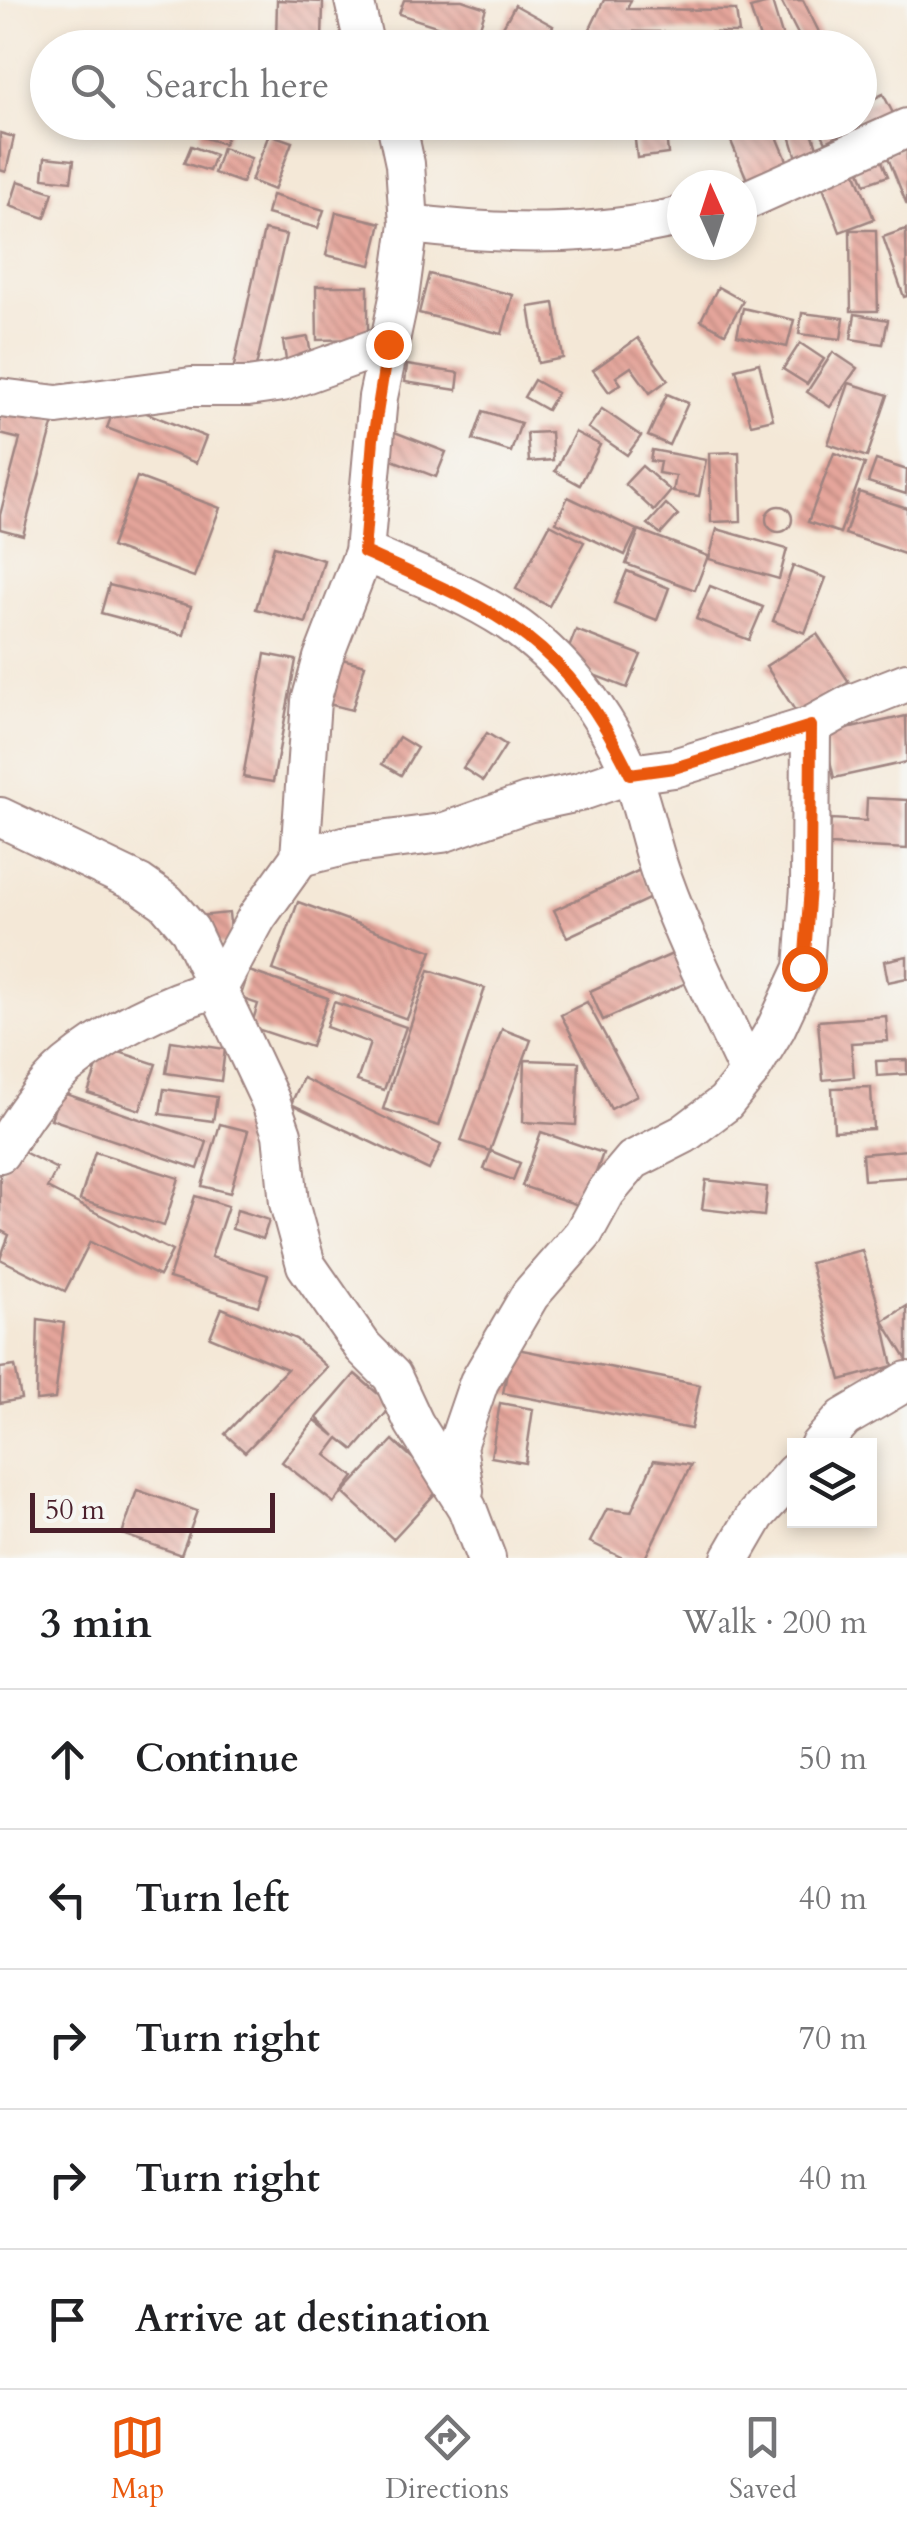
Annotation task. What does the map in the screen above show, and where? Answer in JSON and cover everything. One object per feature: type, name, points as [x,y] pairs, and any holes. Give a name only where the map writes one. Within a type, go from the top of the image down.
[{"type":"street","points":[[354,0],[361,30]]},
{"type":"street","points":[[757,195],[907,128]]},
{"type":"street","points":[[0,1153],[65,1067],[178,999],[218,988],[257,917],[300,857],[311,700],[364,552],[376,410],[399,298],[409,224],[400,140]]},
{"type":"street","points":[[409,224],[484,233],[558,234],[667,218]]},
{"type":"street","points":[[0,398],[57,404],[191,387],[248,388],[282,382],[388,344]]},
{"type":"street","points":[[364,552],[465,597],[524,633],[580,687],[607,726],[630,774],[662,878],[749,1073]]},
{"type":"street","points":[[300,857],[348,845],[442,833],[527,803],[580,792],[630,774],[674,768],[811,726],[851,704],[907,682]]},
{"type":"street","points":[[486,1558],[467,1508],[456,1446],[479,1382],[530,1295],[582,1234],[606,1192],[633,1160],[684,1134],[725,1102],[749,1073],[776,1028],[804,968],[810,887],[811,726]]},
{"type":"street","points":[[0,817],[140,884],[166,902],[190,930],[282,1134],[289,1203],[306,1265],[363,1347],[392,1376],[414,1423],[467,1508]]},
{"type":"street","points":[[826,1438],[844,1418],[907,1380]]},
{"type":"street","points":[[731,1558],[756,1516],[787,1480]]},
{"type":"building","points":[[277,0],[323,2],[322,30],[276,30]]},
{"type":"building","points":[[404,0],[462,0],[486,8],[479,30],[448,30],[399,14]]},
{"type":"building","points":[[604,0],[631,0],[627,9],[736,10],[739,30],[589,30]]},
{"type":"building","points":[[803,0],[818,30],[796,30],[781,1]]},
{"type":"building","points":[[772,2],[781,30],[757,30],[750,8]]},
{"type":"building","points":[[515,5],[553,26],[551,30],[501,30]]},
{"type":"building","points":[[883,94],[895,117],[877,127],[877,97]]},
{"type":"building","points":[[0,133],[14,137],[6,172],[0,170]]},
{"type":"building","points":[[267,140],[292,142],[274,190],[251,181]]},
{"type":"building","points":[[635,140],[667,140],[668,154],[637,158]]},
{"type":"building","points":[[730,140],[779,140],[789,165],[757,178],[757,170],[743,170]]},
{"type":"building","points":[[792,140],[815,140],[818,151],[797,158]]},
{"type":"building","points":[[907,144],[907,205],[886,153]]},
{"type":"building","points":[[191,146],[215,155],[209,171],[184,163]]},
{"type":"building","points":[[222,148],[251,158],[242,183],[214,173]]},
{"type":"building","points":[[879,154],[888,176],[865,184],[857,163]]},
{"type":"building","points":[[45,157],[74,160],[71,181],[43,178]]},
{"type":"building","points":[[852,163],[874,219],[840,232],[819,176]]},
{"type":"building","points":[[18,181],[53,192],[45,218],[10,206]]},
{"type":"building","points":[[272,195],[324,210],[318,228],[267,214]]},
{"type":"building","points":[[336,212],[381,223],[371,265],[326,255]]},
{"type":"building","points":[[906,229],[907,296],[904,297],[883,237]]},
{"type":"building","points":[[264,230],[286,235],[253,380],[232,375]]},
{"type":"building","points":[[850,230],[876,230],[878,311],[851,311]]},
{"type":"building","points":[[429,274],[513,295],[502,334],[419,313]]},
{"type":"building","points":[[316,286],[368,286],[368,339],[317,340]]},
{"type":"building","points":[[718,287],[743,301],[725,333],[701,320]]},
{"type":"building","points":[[554,303],[563,358],[538,363],[529,307]]},
{"type":"building","points":[[743,308],[794,320],[787,347],[737,335]]},
{"type":"building","points":[[802,313],[844,318],[841,339],[799,334]]},
{"type":"building","points":[[855,314],[888,320],[883,344],[851,339]]},
{"type":"building","points":[[308,337],[312,362],[287,366],[283,341]]},
{"type":"building","points":[[638,338],[668,380],[650,393],[631,367],[616,377],[621,384],[609,392],[593,370]]},
{"type":"building","points":[[800,343],[824,359],[807,384],[783,369]]},
{"type":"building","points":[[833,352],[857,368],[830,407],[807,392]]},
{"type":"building","points":[[759,363],[773,419],[751,424],[736,369]]},
{"type":"building","points":[[407,365],[459,373],[457,390],[405,382]]},
{"type":"building","points":[[534,380],[557,393],[547,410],[524,397]]},
{"type":"building","points":[[849,383],[888,395],[867,457],[828,444]]},
{"type":"building","points":[[667,394],[688,403],[669,445],[648,436]]},
{"type":"building","points":[[117,401],[206,437],[196,463],[107,428]]},
{"type":"building","points":[[0,403],[55,418],[23,535],[0,529],[0,515],[20,439],[0,434]]},
{"type":"building","points":[[602,409],[641,436],[627,455],[588,428]]},
{"type":"building","points":[[483,411],[521,423],[511,452],[473,440]]},
{"type":"building","points":[[392,431],[446,452],[436,477],[382,456]]},
{"type":"building","points":[[551,432],[553,460],[529,462],[527,433]]},
{"type":"building","points":[[575,432],[600,445],[580,485],[555,471]]},
{"type":"building","points":[[652,450],[706,460],[699,496],[673,492],[676,476],[658,473],[660,462],[650,461]]},
{"type":"building","points":[[739,452],[741,521],[711,522],[709,453]]},
{"type":"building","points":[[834,453],[865,464],[840,533],[808,522]]},
{"type":"building","points":[[876,460],[907,470],[906,494],[868,482]]},
{"type":"building","points":[[642,466],[671,491],[654,511],[625,484]]},
{"type":"building","points":[[137,477],[220,508],[194,577],[111,547]]},
{"type":"building","points":[[859,492],[907,508],[907,555],[845,534]]},
{"type":"building","points":[[568,497],[637,530],[625,555],[556,522]]},
{"type":"building","points":[[666,504],[678,515],[661,534],[648,524]]},
{"type":"building","points":[[779,506],[788,510],[792,519],[788,528],[779,532],[770,528],[766,519],[770,510]]},
{"type":"building","points":[[550,524],[584,542],[549,606],[516,589]]},
{"type":"building","points":[[717,529],[787,549],[779,579],[709,559]]},
{"type":"building","points":[[639,530],[708,556],[695,590],[626,564]]},
{"type":"building","points":[[274,546],[324,560],[306,623],[256,609]]},
{"type":"building","points":[[793,566],[826,578],[805,633],[773,621]]},
{"type":"building","points":[[627,571],[669,588],[657,620],[614,603]]},
{"type":"building","points":[[109,585],[191,606],[184,635],[101,613]]},
{"type":"building","points":[[710,586],[763,607],[749,640],[696,619]]},
{"type":"building","points":[[576,630],[641,655],[627,688],[563,663]]},
{"type":"building","points":[[817,634],[849,682],[798,715],[766,666]]},
{"type":"building","points":[[265,654],[296,660],[273,782],[243,777]]},
{"type":"building","points":[[338,658],[365,665],[352,710],[325,703]]},
{"type":"building","points":[[906,716],[907,762],[834,778],[824,734]]},
{"type":"building","points":[[487,733],[506,745],[483,781],[463,768]]},
{"type":"building","points":[[399,737],[417,748],[401,775],[382,764]]},
{"type":"building","points":[[867,798],[907,800],[907,849],[829,845],[831,819],[866,821]]},
{"type":"building","points":[[640,870],[653,897],[567,937],[554,910]]},
{"type":"building","points":[[298,902],[432,951],[407,1019],[273,970]]},
{"type":"building","points":[[229,913],[232,944],[202,946],[198,916]]},
{"type":"building","points":[[679,951],[693,980],[603,1020],[590,991]]},
{"type":"building","points":[[907,956],[907,978],[888,982],[884,961]]},
{"type":"building","points":[[429,970],[485,988],[439,1126],[383,1109]]},
{"type":"building","points":[[249,971],[328,998],[311,1047],[251,1027],[258,1004],[240,998]]},
{"type":"building","points":[[334,1002],[406,1027],[384,1090],[357,1081],[370,1043],[326,1027]]},
{"type":"building","points":[[587,1002],[637,1095],[611,1109],[561,1015]]},
{"type":"building","points":[[886,1016],[888,1041],[851,1043],[854,1077],[823,1080],[818,1021]]},
{"type":"building","points":[[502,1029],[531,1040],[490,1151],[461,1141]]},
{"type":"building","points":[[171,1041],[225,1049],[221,1081],[166,1073]]},
{"type":"building","points":[[104,1047],[156,1064],[140,1110],[88,1093]]},
{"type":"building","points":[[525,1060],[579,1062],[576,1125],[523,1122]]},
{"type":"building","points":[[907,1060],[907,1074],[877,1076],[876,1061]]},
{"type":"building","points":[[303,1078],[441,1145],[429,1170],[291,1104]]},
{"type":"building","points":[[871,1087],[873,1129],[834,1131],[832,1088]]},
{"type":"building","points":[[164,1089],[217,1097],[213,1121],[160,1114]]},
{"type":"building","points":[[60,1092],[207,1142],[198,1169],[51,1119]]},
{"type":"building","points":[[220,1124],[248,1131],[230,1193],[202,1186]]},
{"type":"building","points":[[541,1132],[603,1153],[584,1207],[522,1186]]},
{"type":"building","points":[[14,1147],[57,1169],[47,1188],[172,1251],[159,1276],[90,1242],[65,1291],[0,1259],[9,1235],[0,1230],[0,1175]]},
{"type":"building","points":[[907,1150],[907,1177],[864,1180],[862,1154]]},
{"type":"building","points":[[491,1151],[520,1163],[513,1180],[484,1169]]},
{"type":"building","points":[[95,1152],[179,1178],[164,1226],[80,1200]]},
{"type":"building","points":[[706,1180],[767,1187],[764,1216],[702,1209]]},
{"type":"building","points":[[195,1196],[228,1206],[211,1257],[268,1275],[258,1306],[169,1278]]},
{"type":"building","points":[[237,1210],[269,1220],[263,1239],[232,1229]]},
{"type":"building","points":[[862,1250],[893,1366],[841,1380],[810,1263]]},
{"type":"building","points":[[907,1306],[907,1360],[883,1321]]},
{"type":"building","points":[[222,1308],[296,1339],[327,1367],[245,1452],[225,1434],[287,1369],[210,1337]]},
{"type":"building","points":[[38,1319],[64,1323],[55,1399],[36,1401]]},
{"type":"building","points":[[512,1348],[700,1385],[691,1429],[503,1393]]},
{"type":"building","points":[[15,1366],[21,1399],[0,1403],[0,1368]]},
{"type":"building","points":[[355,1374],[392,1406],[354,1450],[339,1438],[326,1455],[354,1477],[334,1503],[282,1462],[315,1420],[335,1436],[317,1418]]},
{"type":"building","points":[[500,1403],[533,1409],[525,1463],[491,1457]]},
{"type":"building","points":[[393,1440],[442,1486],[393,1539],[343,1493]]},
{"type":"building","points":[[654,1460],[691,1465],[645,1558],[623,1558],[590,1542],[607,1509],[631,1512]]},
{"type":"building","points":[[137,1490],[197,1511],[181,1555],[122,1534]]},
{"type":"route","points":[[388,344],[373,439],[364,552],[465,597],[510,622],[551,656],[580,687],[607,726],[630,774],[674,768],[811,726],[810,887],[804,968]]}]
